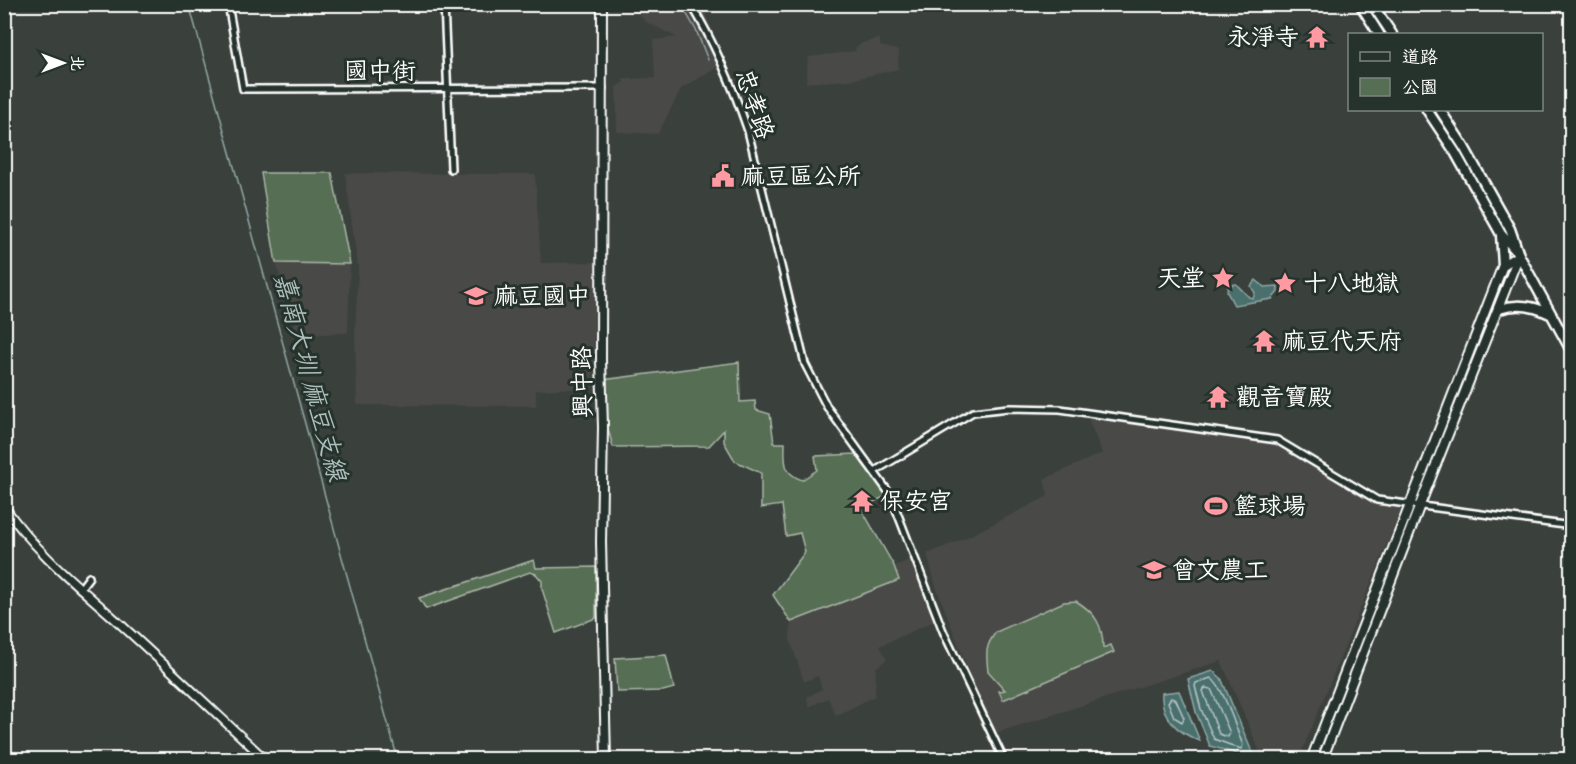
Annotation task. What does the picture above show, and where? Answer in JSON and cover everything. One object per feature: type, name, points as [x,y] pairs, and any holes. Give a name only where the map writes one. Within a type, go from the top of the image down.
[{"type":"main road","name":"興中路","points":[[602,4],[601,360],[603,427],[601,516],[606,759]]},
{"type":"main road","points":[[1360,4],[1378,33]]},
{"type":"main road","points":[[1372,4],[1391,33]]},
{"type":"main road","points":[[1428,111],[1455,152],[1501,234],[1519,255]]},
{"type":"main road","points":[[1441,111],[1464,147],[1510,230],[1519,255],[1572,352]]},
{"type":"main road","points":[[1311,759],[1503,265],[1501,234]]},
{"type":"main road","points":[[1503,265],[1519,255]]},
{"type":"main road","points":[[1322,759],[1519,255]]},
{"type":"main road","points":[[1499,309],[1523,305],[1538,307],[1551,315]]},
{"type":"street","name":"國中街","points":[[228,4],[243,89],[603,88]]},
{"type":"street","points":[[444,4],[451,170]]},
{"type":"street","name":"忠孝路","points":[[691,4],[736,96],[748,132],[805,364],[827,407],[893,499],[943,631],[1004,759]]},
{"type":"street","points":[[875,471],[973,412],[1009,408],[1060,408],[1277,440],[1377,500],[1572,526]]},
{"type":"street","points":[[4,506],[43,553],[80,589],[128,630],[266,759]]},
{"type":"street","points":[[80,589],[89,577]]},
{"type":"shaded area","points":[[656,4],[702,5],[725,63],[681,89],[658,134],[617,132],[616,87],[624,82],[623,79],[655,78],[653,40],[676,37],[646,22],[634,8]]},
{"type":"shaded area","points":[[880,38],[880,46],[899,50],[898,69],[851,80],[806,83],[808,57],[855,51],[856,47],[862,43]]},
{"type":"shaded area","name":"麻豆國中","points":[[345,173],[535,174],[541,263],[596,262],[593,388],[536,390],[536,406],[357,405],[355,333],[358,269]]},
{"type":"shaded area","points":[[276,263],[350,264],[348,333],[297,335]]},
{"type":"shaded area","name":"曾文農工","points":[[1086,414],[1271,441],[1378,499],[1402,507],[1299,759],[1263,759],[1221,661],[993,734],[936,587],[927,554],[965,538],[1048,496],[1044,479],[1102,453]]},
{"type":"shaded area","points":[[912,559],[935,621],[880,646],[887,659],[876,668],[875,696],[836,716],[828,698],[809,707],[807,697],[822,689],[818,676],[804,682],[790,640],[791,622],[898,581],[894,566]]},
{"type":"green space","points":[[261,173],[332,173],[350,264],[276,263]]},
{"type":"green space","points":[[739,362],[740,402],[755,401],[756,410],[770,414],[774,443],[785,443],[786,466],[791,474],[802,480],[817,470],[815,456],[856,454],[888,495],[861,508],[894,566],[899,580],[791,622],[773,595],[805,552],[800,533],[786,536],[782,505],[761,508],[761,473],[735,461],[724,442],[724,430],[709,446],[613,447],[595,381]]},
{"type":"green space","points":[[534,560],[536,568],[596,567],[596,618],[556,633],[542,589],[542,581],[536,574],[530,572],[426,609],[419,598]]},
{"type":"green space","points":[[1076,601],[1089,610],[1097,621],[1102,633],[1103,648],[1111,645],[1114,652],[1003,700],[999,691],[1005,690],[988,671],[987,654],[992,637],[996,632],[1064,602]]},
{"type":"green space","points":[[666,655],[674,688],[663,691],[617,692],[615,658]]},
{"type":"water","points":[[1256,280],[1264,287],[1278,286],[1278,292],[1272,299],[1234,305],[1227,292],[1228,285],[1236,284],[1253,298],[1255,293],[1251,286]]},
{"type":"water","points":[[1213,671],[1221,678],[1255,759],[1210,746],[1196,712],[1188,679]]},
{"type":"water","points":[[1179,691],[1200,741],[1178,729],[1164,710],[1162,693]]},
{"type":"waterway","name":"嘉南大圳 麻豆支線","points":[[189,4],[398,760]]},
{"type":"waterway","points":[[681,4],[696,30],[708,60]]},
{"type":"place","name":"永淨寺","points":[[1317,37]]},
{"type":"place","name":"麻豆區公所","points":[[723,176]]},
{"type":"place","name":"天堂","points":[[1223,278]]},
{"type":"place","name":"十八地獄","points":[[1285,283]]},
{"type":"place","name":"麻豆國中","points":[[476,296]]},
{"type":"place","name":"麻豆代天府","points":[[1264,341]]},
{"type":"place","name":"觀音寶殿","points":[[1218,397]]},
{"type":"place","name":"保安宮","points":[[862,501]]},
{"type":"place","name":"籃球場","points":[[1216,506]]},
{"type":"place","name":"曾文農工","points":[[1154,570]]}]
